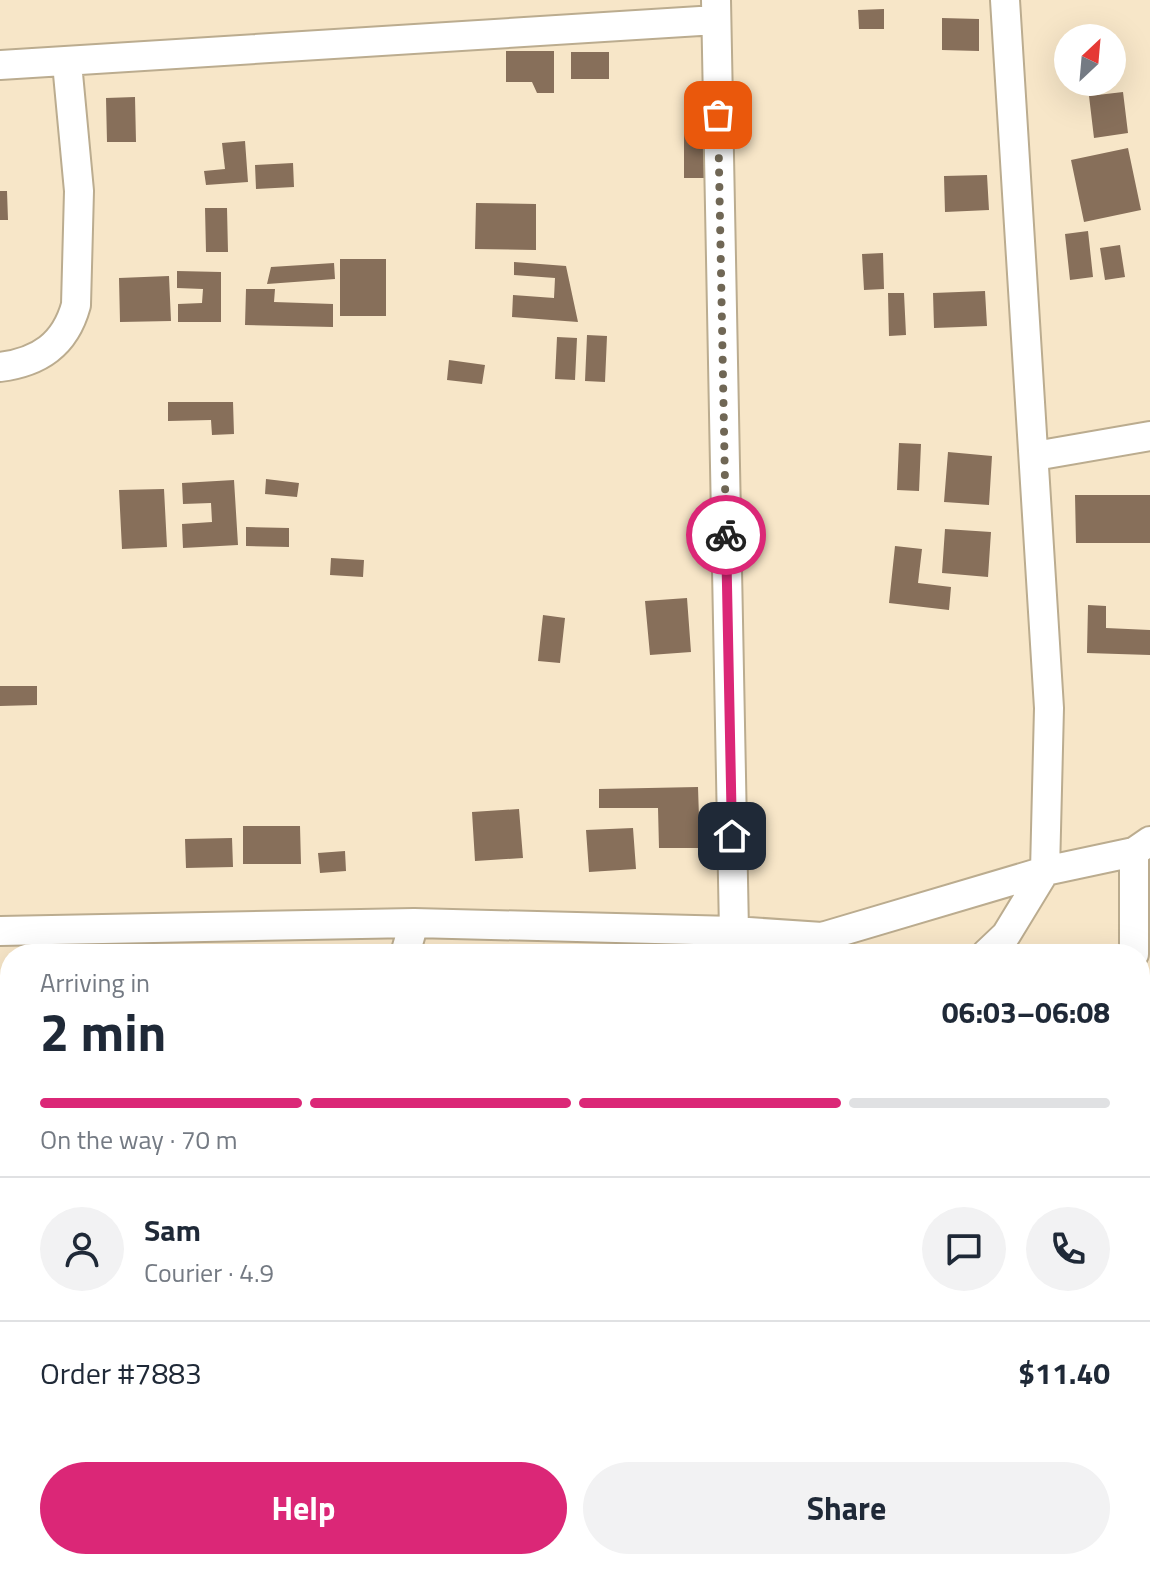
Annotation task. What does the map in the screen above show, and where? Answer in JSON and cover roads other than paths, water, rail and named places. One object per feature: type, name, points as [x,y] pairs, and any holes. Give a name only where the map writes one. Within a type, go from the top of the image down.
[{"type":"street","points":[[997,944],[1006,935],[1045,871],[1049,708],[1005,0]]},
{"type":"street","points":[[0,65],[67,63],[716,10],[734,931]]},
{"type":"street","points":[[0,367],[25,363],[51,348],[71,323],[76,305],[79,191],[67,63]]},
{"type":"street","points":[[1035,456],[1150,436]]},
{"type":"street","points":[[0,931],[414,923],[734,931],[822,937],[1045,871],[1142,846],[1135,944]]},
{"type":"street","points":[[408,944],[414,923]]}]
